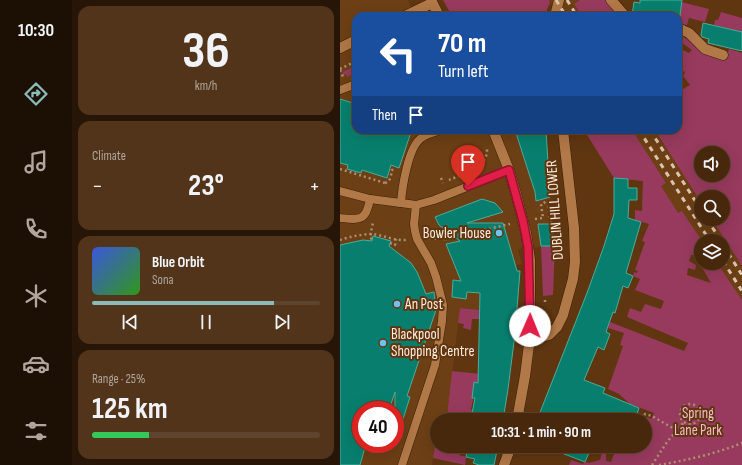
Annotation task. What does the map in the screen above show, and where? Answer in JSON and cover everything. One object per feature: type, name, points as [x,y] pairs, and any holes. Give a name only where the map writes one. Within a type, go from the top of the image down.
[{"type":"street","points":[[556,12],[559,0]]},
{"type":"street","points":[[611,0],[622,12]]},
{"type":"street","points":[[412,12],[431,1],[437,12]]},
{"type":"street","points":[[682,30],[689,33],[705,49],[723,54]]},
{"type":"street","points":[[340,48],[352,42]]},
{"type":"street","points":[[495,134],[509,170],[523,221],[528,247],[530,337],[518,413]]},
{"type":"street","name":"DUBLIN HILL LOWER","points":[[530,337],[541,338],[549,335],[557,327],[563,315],[573,280],[575,262],[574,228],[563,134]]},
{"type":"street","points":[[504,465],[508,453]]},
{"type":"lane","points":[[340,90],[352,86]]},
{"type":"lane","points":[[401,203],[402,186],[415,145],[422,137],[430,134]]},
{"type":"lane","points":[[340,191],[370,198],[416,205],[434,200],[509,170]]},
{"type":"lane","points":[[340,218],[355,220],[362,218],[366,214],[370,198]]},
{"type":"lane","points":[[402,465],[435,365],[442,321],[442,305],[436,277],[431,263],[417,240],[414,224],[416,205]]},
{"type":"path","points":[[340,69],[352,63]]},
{"type":"path","points":[[437,186],[474,169],[483,162],[487,157],[486,147]]},
{"type":"path","points":[[340,169],[385,183],[386,189]]},
{"type":"path","points":[[441,178],[443,183]]},
{"type":"path","points":[[535,219],[543,218],[541,204],[548,200],[550,221],[554,221],[553,212]]},
{"type":"path","points":[[484,230],[510,224]]},
{"type":"path","points":[[340,240],[349,237],[371,234],[401,240],[445,239],[478,231]]},
{"type":"path","points":[[390,244],[395,245],[396,239]]},
{"type":"path","points":[[689,404],[699,408],[701,414],[699,420],[695,423],[689,424],[684,422],[680,412],[683,407],[689,404]]},
{"type":"path","points":[[652,416],[676,430]]},
{"type":"path","points":[[652,465],[667,442],[684,422]]},
{"type":"path","points":[[659,465],[702,457],[742,443]]},
{"type":"shaded area","points":[[340,0],[408,0],[413,12],[352,12],[352,134],[546,134],[554,246],[518,249],[522,264],[512,266],[509,270],[520,271],[516,313],[460,308],[447,413],[430,413],[430,453],[434,453],[432,465],[340,465]]},
{"type":"shaded area","points":[[549,0],[602,0],[610,12],[556,12]]},
{"type":"shaded area","points":[[586,134],[682,134],[694,146],[694,182],[726,182],[729,190],[694,190],[694,226],[730,226],[730,192],[742,220],[742,349],[712,283],[704,270],[730,270],[730,234],[694,234],[694,255],[642,203],[643,181],[614,178]]},
{"type":"green space","points":[[443,0],[549,0],[550,3],[546,12],[450,12]]},
{"type":"green space","points":[[580,0],[607,0],[617,12],[579,12],[574,4]]},
{"type":"green space","points":[[671,0],[682,0],[681,2],[709,9],[705,22],[689,18],[687,25],[682,24],[681,10]]},
{"type":"green space","points":[[721,12],[742,18],[742,32],[714,25],[715,20],[718,20]]},
{"type":"green space","points":[[682,36],[689,40],[702,53],[726,60],[729,49],[742,53],[742,266],[730,247],[730,234],[722,234],[716,226],[730,226],[730,190],[694,191],[658,134],[682,134],[682,90],[690,85],[683,76],[685,73],[682,68],[682,52],[683,50],[689,53],[692,50],[682,43]]},
{"type":"green space","points":[[352,68],[352,74],[347,77],[346,74],[344,75],[342,72]]},
{"type":"green space","name":"Spring Lane Park","points":[[586,134],[635,134],[666,183],[661,186],[678,213],[682,211],[697,234],[694,234],[694,255],[691,255],[689,261],[694,264],[694,270],[688,268],[687,275],[711,283],[704,270],[722,270],[742,300],[742,465],[569,465],[571,460],[583,464],[585,462],[589,463],[600,460],[602,453],[606,453],[606,461],[611,462],[614,453],[652,453],[652,417],[654,413],[630,404],[619,394],[608,389],[623,346],[620,345],[624,333],[608,328],[610,322],[684,351],[688,343],[627,317],[630,308],[641,312],[645,304],[661,309],[664,301],[635,290],[640,279],[633,276],[634,272],[637,273],[638,271],[635,270],[645,242],[642,241],[649,224],[635,220],[635,210],[642,211],[643,181],[614,178]]},
{"type":"green space","points":[[541,246],[555,246],[553,295],[543,296]]},
{"type":"green space","points":[[460,308],[501,312],[482,319],[472,319],[471,330],[463,328],[464,324],[458,323]]},
{"type":"green space","points":[[452,371],[481,374],[480,383],[476,382],[471,410],[473,410],[472,413],[447,413]]},
{"type":"green space","points":[[434,453],[459,453],[459,455],[466,457],[465,465],[433,458]]},
{"type":"building","points":[[640,0],[682,0],[680,12],[633,12],[634,2],[640,3]]},
{"type":"building","points":[[703,23],[742,32],[742,51],[708,43],[709,39],[702,37],[701,35]]},
{"type":"building","points":[[340,99],[352,103],[352,134],[410,135],[399,168],[391,165],[387,178],[362,170],[361,173],[347,169],[348,165],[340,163]]},
{"type":"building","points":[[516,134],[546,134],[550,197],[536,201],[535,192]]},
{"type":"building","points":[[614,178],[628,179],[628,188],[637,188],[637,200],[629,200],[628,218],[641,222],[626,273],[633,276],[628,288],[623,286],[615,313],[613,312],[606,332],[610,334],[604,350],[598,347],[584,380],[605,388],[603,393],[639,408],[637,413],[540,413],[587,293],[614,214]]},
{"type":"building","points":[[482,199],[495,203],[503,212],[467,223],[503,223],[517,271],[520,271],[515,334],[504,413],[472,413],[475,398],[472,398],[474,382],[478,383],[480,293],[467,292],[466,299],[452,297],[453,280],[461,281],[446,244],[460,241],[439,225],[435,217]]},
{"type":"building","points":[[538,224],[552,224],[554,246],[541,246]]},
{"type":"building","name":"Blackpool Shopping Centre","points":[[373,236],[391,241],[389,246],[411,263],[417,272],[426,294],[434,292],[436,310],[407,396],[410,397],[404,416],[404,401],[395,401],[395,392],[392,401],[352,401],[352,453],[363,453],[360,465],[340,465],[340,245],[363,240],[372,241]]},
{"type":"building","points":[[467,453],[497,453],[494,465],[479,465],[473,463],[475,459],[466,457]]},
{"type":"building","points":[[562,453],[589,453],[585,462]]},
{"type":"railway","points":[[556,0],[564,12]]},
{"type":"railway","points":[[567,0],[574,12]]},
{"type":"railway","points":[[642,134],[706,234]]},
{"type":"railway","points":[[653,134],[694,199]]},
{"type":"railway","points":[[711,226],[717,234]]},
{"type":"railway","points":[[730,256],[742,275]]},
{"type":"railway","points":[[729,270],[742,291]]},
{"type":"place","name":"Bowler House","points":[[499,233]]},
{"type":"place","name":"An Post","points":[[397,304]]},
{"type":"place","name":"Blackpool Shopping Centre","points":[[383,343]]},
{"type":"route","points":[[468,186],[509,170],[526,233],[530,260],[530,326]]}]
